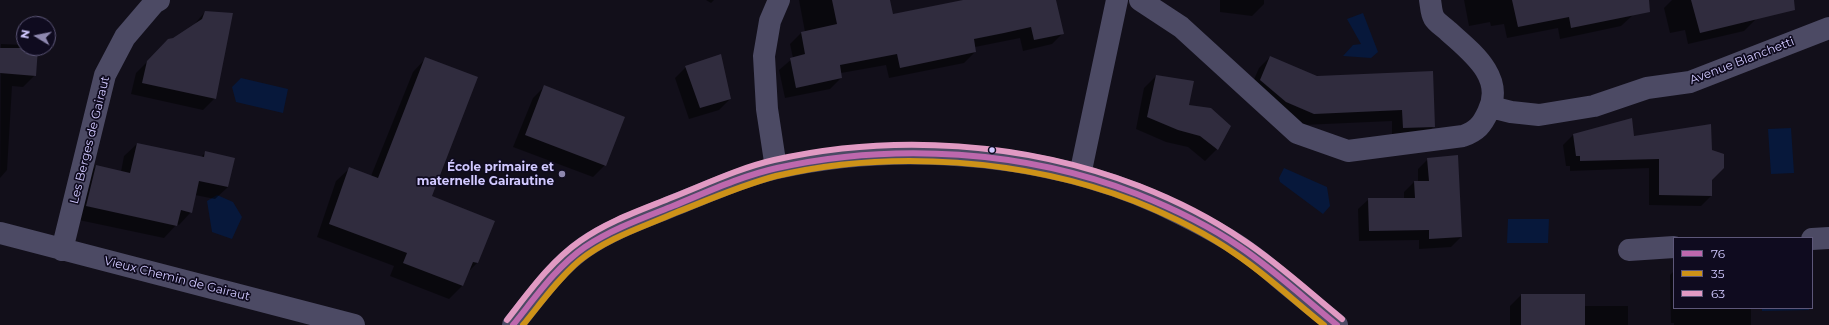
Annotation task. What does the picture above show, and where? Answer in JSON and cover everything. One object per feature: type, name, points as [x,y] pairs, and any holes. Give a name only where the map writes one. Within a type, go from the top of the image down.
[{"type":"street","name":"Les Berges de Gairaut","points":[[62,250],[105,76],[125,37],[154,4],[160,0]]},
{"type":"street","points":[[776,168],[767,109],[764,56],[770,21],[779,0]]},
{"type":"street","points":[[1080,175],[1117,0]]},
{"type":"street","points":[[1140,0],[1180,27],[1297,133],[1348,151],[1468,134],[1474,132],[1484,121],[1491,107],[1493,96],[1491,77],[1480,60],[1434,18],[1430,0]]},
{"type":"street","name":"Avenue Blanchetti","points":[[1491,107],[1510,112],[1539,115],[1594,106],[1647,88],[1690,82],[1829,28]]},
{"type":"street","points":[[514,324],[552,277],[585,248],[625,226],[706,192],[776,168],[840,157],[894,153],[941,154],[1012,161],[1080,175],[1130,191],[1183,214],[1247,251],[1337,325]]},
{"type":"street","name":"Vieux Chemin de Gairaut","points":[[0,233],[354,325]]},
{"type":"street","points":[[1813,239],[1829,238]]},
{"type":"street","points":[[1629,250],[1673,247]]},
{"type":"water","points":[[1363,13],[1378,52],[1371,58],[1343,56],[1353,45],[1361,44],[1347,19]]},
{"type":"water","points":[[241,78],[288,89],[283,113],[236,102],[232,87]]},
{"type":"water","points":[[1791,128],[1794,173],[1771,174],[1768,129]]},
{"type":"water","points":[[1284,168],[1327,187],[1330,206],[1323,214],[1280,182],[1279,178]]},
{"type":"water","points":[[217,195],[233,202],[242,217],[232,239],[212,232],[207,201]]},
{"type":"water","points":[[1508,219],[1549,219],[1548,243],[1507,243]]},
{"type":"water","points":[[1762,309],[1809,309],[1809,310],[1762,311]]},
{"type":"building","points":[[832,0],[890,0],[893,14],[963,0],[1056,0],[1064,34],[1034,40],[1031,27],[974,39],[976,52],[900,68],[897,54],[840,65],[842,78],[796,88],[790,58],[805,54],[801,32],[837,24]]},
{"type":"building","points":[[1512,0],[1649,0],[1650,12],[1571,28],[1569,17],[1518,27]]},
{"type":"building","points":[[1691,0],[1794,0],[1795,10],[1700,33]]},
{"type":"building","points":[[205,11],[233,13],[216,99],[142,83],[147,61],[168,39],[173,38],[202,19]]},
{"type":"building","points":[[0,48],[16,48],[16,56],[37,56],[36,76],[0,73]]},
{"type":"building","points":[[721,54],[731,99],[700,108],[685,66]]},
{"type":"building","points":[[1270,56],[1317,76],[1433,71],[1435,127],[1403,128],[1402,110],[1314,114],[1286,102],[1260,80]]},
{"type":"building","points":[[425,57],[478,77],[432,196],[495,221],[478,263],[473,262],[463,286],[403,263],[407,253],[329,224],[349,167],[378,178]]},
{"type":"building","points":[[1156,75],[1194,81],[1189,105],[1211,108],[1231,126],[1218,150],[1200,136],[1178,130],[1147,117]]},
{"type":"building","points":[[544,85],[625,117],[606,166],[525,135]]},
{"type":"building","points":[[1632,118],[1634,136],[1711,124],[1712,150],[1724,154],[1724,168],[1712,180],[1712,196],[1659,195],[1659,159],[1580,161],[1580,156],[1576,156],[1573,134]]},
{"type":"building","points":[[137,143],[204,157],[205,151],[235,158],[228,187],[199,181],[192,213],[181,210],[177,226],[86,206],[96,165],[130,173]]},
{"type":"building","points":[[1458,155],[1462,237],[1429,239],[1429,230],[1369,231],[1368,198],[1415,198],[1414,181],[1429,181],[1427,158]]},
{"type":"building","points":[[1521,294],[1585,294],[1585,325],[1521,325]]},
{"type":"transit line","name":"63","points":[[507,320],[540,278],[569,249],[591,234],[625,216],[761,163],[819,152],[865,146],[912,145],[958,146],[1005,151],[1095,171],[1152,191],[1206,217],[1243,240],[1281,268],[1342,319]]},
{"type":"transit line","name":"76","points":[[513,325],[546,283],[574,255],[595,241],[628,224],[711,190],[764,171],[821,160],[867,155],[913,153],[959,155],[1005,160],[1050,168],[1094,179],[1137,194],[1190,218],[1228,239],[1265,265],[1337,325]]},
{"type":"transit line","name":"35","points":[[523,325],[557,283],[579,261],[613,239],[638,228],[725,193],[776,176],[820,168],[865,163],[911,161],[957,163],[1003,168],[1048,176],[1092,187],[1134,201],[1160,212],[1213,239],[1260,272],[1324,325]]},
{"type":"place","name":"École primaire et maternelle Gairautine","points":[[562,174]]}]
